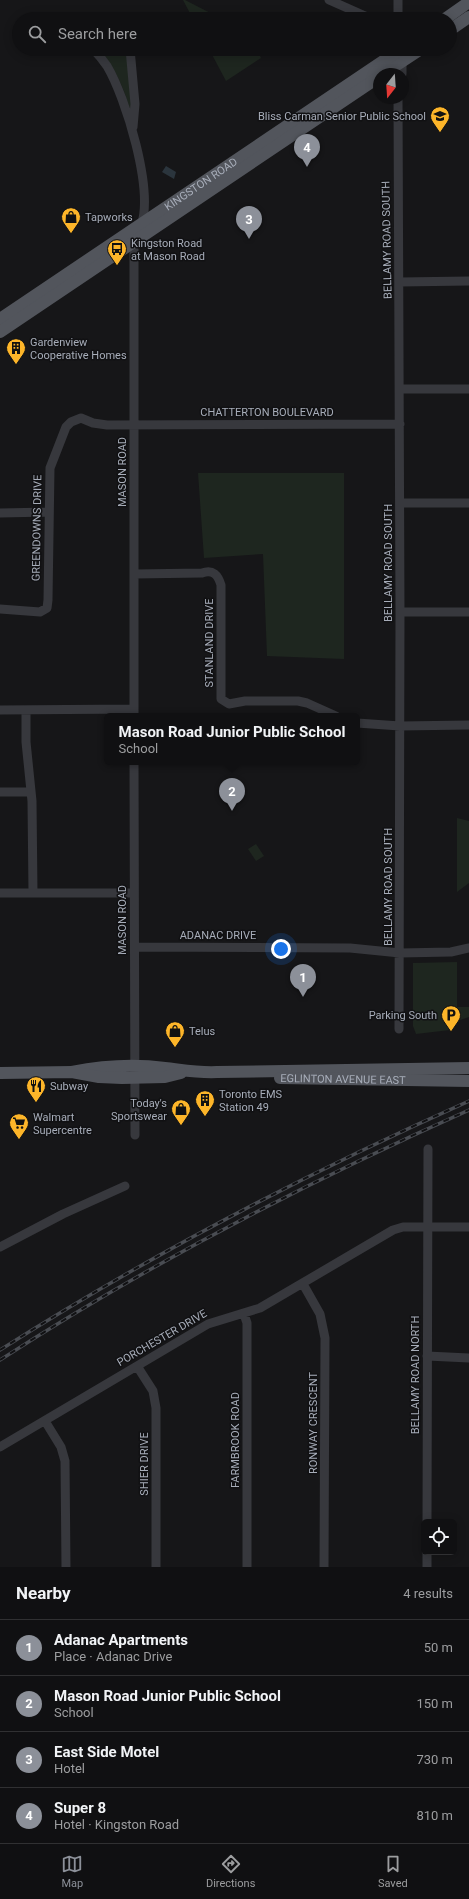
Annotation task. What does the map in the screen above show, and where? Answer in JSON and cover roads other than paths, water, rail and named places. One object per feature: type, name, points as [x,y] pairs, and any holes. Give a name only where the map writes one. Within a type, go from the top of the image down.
[{"type":"main road","points":[[455,12],[469,2]]},
{"type":"main road","points":[[457,26],[469,18]]},
{"type":"main road","name":"KINGSTON ROAD","points":[[389,68],[398,59]]},
{"type":"main road","name":"KINGSTON ROAD","points":[[0,319],[140,226],[398,59]]},
{"type":"main road","name":"KINGSTON ROAD","points":[[0,332],[373,81]]},
{"type":"main road","name":"EGLINTON AVENUE EAST","points":[[0,1073],[72,1072],[95,1067],[134,1073],[165,1068],[184,1072],[469,1068]]},
{"type":"main road","name":"EGLINTON AVENUE EAST","points":[[217,1072],[239,1077],[469,1081]]},
{"type":"street","points":[[329,0],[356,12]]},
{"type":"street","points":[[398,0],[398,12]]},
{"type":"street","points":[[98,56],[109,71],[133,129]]},
{"type":"street","points":[[131,56],[135,104],[133,129]]},
{"type":"street","name":"BELLAMY ROAD SOUTH","points":[[398,104],[400,282],[400,953],[398,1029]]},
{"type":"street","name":"MASON ROAD","points":[[133,129],[146,204],[134,243],[134,712]]},
{"type":"street","points":[[400,282],[469,281]]},
{"type":"street","points":[[400,389],[469,389]]},
{"type":"street","name":"GREENDOWNS DRIVE","points":[[0,609],[40,612],[47,608],[50,468],[68,424],[81,418],[101,425],[134,424]]},
{"type":"street","name":"CHATTERTON BOULEVARD","points":[[134,424],[400,424]]},
{"type":"street","points":[[400,503],[469,503]]},
{"type":"street","points":[[0,513],[49,512]]},
{"type":"street","name":"STANLAND DRIVE","points":[[135,574],[202,573],[207,571],[212,572],[219,578],[221,585],[221,699],[224,702],[229,704],[245,701],[298,701],[307,703],[329,713]]},
{"type":"street","points":[[400,612],[469,612]]},
{"type":"street","points":[[0,710],[134,712]]},
{"type":"street","points":[[26,710],[26,742],[31,792],[33,893]]},
{"type":"street","points":[[360,723],[400,726],[469,725]]},
{"type":"street","name":"MASON ROAD","points":[[134,765],[135,1135]]},
{"type":"street","points":[[0,792],[31,792]]},
{"type":"street","points":[[0,893],[134,893]]},
{"type":"street","name":"ADANAC DRIVE","points":[[135,947],[350,948],[400,953],[451,952],[469,948]]},
{"type":"street","name":"BELLAMY ROAD NORTH","points":[[427,1519],[428,1148]]},
{"type":"street","points":[[0,1247],[63,1214],[125,1186]]},
{"type":"street","name":"PORCHESTER DRIVE","points":[[0,1447],[208,1324],[229,1316],[244,1314],[260,1308],[393,1230],[403,1226],[428,1227]]},
{"type":"street","points":[[428,1227],[469,1227]]},
{"type":"street","name":"RONWAY CRESCENT","points":[[303,1284],[320,1314],[325,1338],[324,1567]]},
{"type":"street","name":"FARMBROOK ROAD","points":[[244,1314],[247,1323],[247,1567]]},
{"type":"street","points":[[427,1356],[469,1358]]},
{"type":"street","name":"SHIER DRIVE","points":[[137,1366],[152,1391],[156,1408],[156,1567]]},
{"type":"street","points":[[45,1421],[61,1447],[65,1461],[66,1567]]},
{"type":"street","points":[[426,1567],[427,1555]]},
{"type":"railway","points":[[0,1350],[114,1281],[230,1217],[348,1157],[469,1101]]},
{"type":"railway","points":[[0,1360],[113,1291],[230,1226],[348,1166],[469,1110]]},
{"type":"place","name":"Bliss Carman Senior Public School","points":[[440,133]]},
{"type":"place","name":"Super 8","points":[[307,167]]},
{"type":"place","name":"Tapworks","points":[[71,234]]},
{"type":"place","name":"East Side Motel","points":[[249,239]]},
{"type":"place","name":"Kingston Road at Mason Road","points":[[117,266]]},
{"type":"place","name":"Gardenview Cooperative Homes","points":[[16,365]]},
{"type":"place","name":"Mason Road Junior Public School","points":[[232,811]]},
{"type":"place","name":"Adanac Apartments","points":[[303,997]]},
{"type":"place","name":"Parking South","points":[[451,1032]]},
{"type":"place","name":"Telus","points":[[175,1048]]},
{"type":"place","name":"Subway","points":[[36,1103]]},
{"type":"place","name":"Toronto EMS Station 49","points":[[205,1117]]},
{"type":"place","name":"Today's Sportswear","points":[[181,1126]]},
{"type":"place","name":"Walmart Supercentre","points":[[19,1140]]}]
